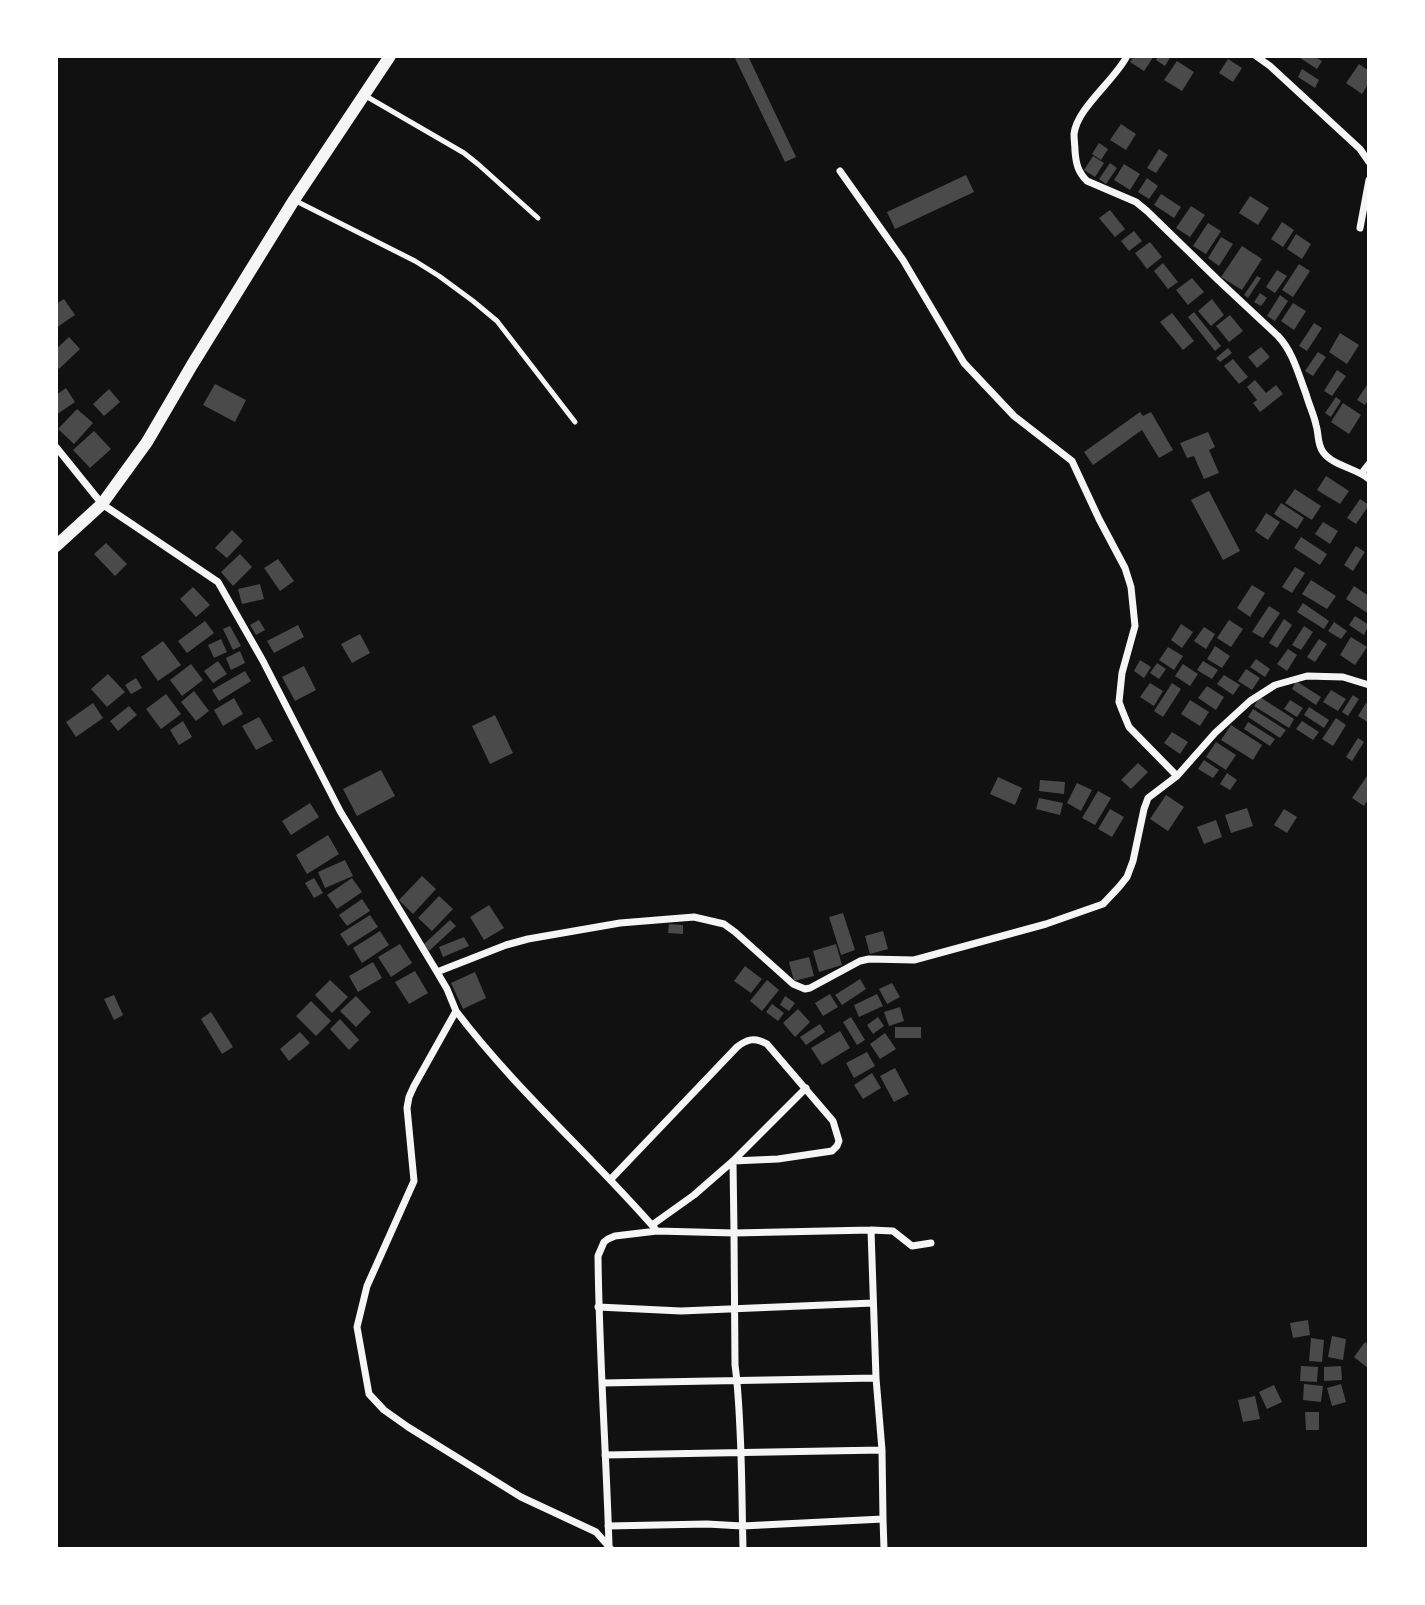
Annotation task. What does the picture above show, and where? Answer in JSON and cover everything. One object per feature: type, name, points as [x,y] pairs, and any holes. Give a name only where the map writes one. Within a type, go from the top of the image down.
[{"type":"street","points":[[56,546],[102,504],[147,442],[294,200],[390,56]]},
{"type":"street","points":[[1127,56],[1076,125],[1076,165],[1081,175],[1087,181],[1136,202],[1278,336],[1295,363],[1323,452],[1329,458],[1369,479]]},
{"type":"street","points":[[1256,56],[1360,149],[1369,162]]},
{"type":"street","points":[[840,171],[903,260],[964,363],[1014,415],[1072,461],[1125,568],[1131,587],[1135,626],[1122,673],[1119,702],[1129,727],[1177,776]]},
{"type":"street","points":[[1360,228],[1369,180]]},
{"type":"street","points":[[56,447],[102,504],[218,582],[340,811],[447,989],[456,1011],[504,1069],[611,1179],[654,1228]]},
{"type":"street","points":[[1362,473],[1369,464]]},
{"type":"street","points":[[437,972],[528,939],[620,923],[694,918],[724,924],[793,984],[804,989],[860,961],[914,960],[1046,923],[1103,904],[1119,887],[1127,877],[1133,861],[1148,798],[1177,776],[1250,701],[1275,685],[1307,676],[1343,677],[1369,685]]},
{"type":"street","points":[[456,1011],[409,1097],[407,1108],[414,1181],[367,1286],[359,1313],[357,1327],[369,1394],[384,1410],[408,1427],[521,1497],[596,1532],[610,1547]]},
{"type":"street","points":[[611,1179],[737,1048],[744,1042],[760,1040],[834,1121],[839,1141],[832,1150],[778,1159],[733,1161]]},
{"type":"street","points":[[654,1228],[733,1161],[806,1088]]},
{"type":"street","points":[[733,1161],[735,1365],[741,1454],[743,1549]]},
{"type":"street","points":[[610,1547],[598,1307],[598,1256],[604,1242],[615,1236],[654,1228],[734,1233],[892,1231],[912,1246],[931,1243]]},
{"type":"street","points":[[871,1230],[884,1549]]},
{"type":"street","points":[[598,1307],[681,1311],[873,1303]]},
{"type":"street","points":[[601,1383],[876,1378]]},
{"type":"street","points":[[605,1455],[882,1450]]},
{"type":"street","points":[[608,1526],[742,1526],[883,1519]]},
{"type":"lane","points":[[364,95],[464,153],[538,218]]},
{"type":"lane","points":[[294,200],[415,261],[472,301],[497,321],[575,422]]},
{"type":"building","points":[[734,56],[748,56],[796,157],[785,162]]},
{"type":"building","points":[[1134,56],[1154,56],[1144,71],[1130,62]]},
{"type":"building","points":[[1158,56],[1171,56],[1165,66],[1156,60]]},
{"type":"building","points":[[1297,56],[1314,56],[1322,61],[1317,69]]},
{"type":"building","points":[[1228,59],[1242,68],[1233,82],[1219,73]]},
{"type":"building","points":[[1177,61],[1194,72],[1182,91],[1164,80]]},
{"type":"building","points":[[1359,64],[1369,71],[1369,83],[1362,94],[1346,83]]},
{"type":"building","points":[[1302,69],[1319,80],[1315,88],[1298,77]]},
{"type":"building","points":[[1121,124],[1136,134],[1126,150],[1110,140]]},
{"type":"building","points":[[1099,143],[1108,149],[1101,160],[1092,154]]},
{"type":"building","points":[[1159,149],[1168,155],[1156,173],[1147,168]]},
{"type":"building","points":[[1093,156],[1104,163],[1095,177],[1084,170]]},
{"type":"building","points":[[1110,163],[1117,168],[1106,184],[1099,179]]},
{"type":"building","points":[[1124,164],[1140,174],[1130,190],[1114,180]]},
{"type":"building","points":[[966,175],[974,192],[895,229],[887,212]]},
{"type":"building","points":[[1147,178],[1158,186],[1149,199],[1138,192]]},
{"type":"building","points":[[1161,194],[1181,207],[1174,218],[1154,205]]},
{"type":"building","points":[[1250,196],[1269,208],[1258,225],[1239,213]]},
{"type":"building","points":[[1191,206],[1205,215],[1190,237],[1176,228]]},
{"type":"building","points":[[1110,210],[1125,229],[1115,237],[1099,218]]},
{"type":"building","points":[[1282,222],[1294,230],[1283,247],[1271,239]]},
{"type":"building","points":[[1208,223],[1221,231],[1206,254],[1193,246]]},
{"type":"building","points":[[1134,231],[1142,241],[1129,251],[1121,241]]},
{"type":"building","points":[[1296,234],[1311,244],[1302,259],[1287,249]]},
{"type":"building","points":[[1221,237],[1233,244],[1219,266],[1208,258]]},
{"type":"building","points":[[1150,242],[1162,257],[1147,269],[1135,253]]},
{"type":"building","points":[[1242,246],[1262,259],[1242,290],[1221,277]]},
{"type":"building","points":[[1163,263],[1178,282],[1168,289],[1154,271]]},
{"type":"building","points":[[1299,264],[1310,271],[1293,297],[1282,290]]},
{"type":"building","points":[[1277,270],[1287,276],[1275,293],[1266,287]]},
{"type":"building","points":[[1257,276],[1261,278],[1248,298],[1244,295]]},
{"type":"building","points":[[1192,278],[1204,292],[1188,305],[1176,290]]},
{"type":"building","points":[[1260,293],[1267,298],[1261,306],[1254,302]]},
{"type":"building","points":[[1280,295],[1288,301],[1275,321],[1267,316]]},
{"type":"building","points":[[64,299],[75,315],[56,328],[56,304]]},
{"type":"building","points":[[1212,299],[1224,315],[1211,326],[1198,311]]},
{"type":"building","points":[[1293,303],[1306,311],[1294,330],[1281,321]]},
{"type":"building","points":[[1194,312],[1221,346],[1215,351],[1188,317]]},
{"type":"building","points":[[1172,313],[1194,341],[1183,350],[1160,322]]},
{"type":"building","points":[[1230,315],[1243,331],[1229,342],[1216,326]]},
{"type":"building","points":[[1314,323],[1322,328],[1307,351],[1299,346]]},
{"type":"building","points":[[1340,333],[1359,345],[1347,364],[1329,352]]},
{"type":"building","points":[[69,337],[80,349],[59,369],[56,365],[56,349]]},
{"type":"building","points":[[1261,347],[1270,357],[1257,368],[1248,357]]},
{"type":"building","points":[[1228,348],[1232,353],[1220,362],[1216,358]]},
{"type":"building","points":[[1318,352],[1326,357],[1313,376],[1305,371]]},
{"type":"building","points":[[1233,359],[1248,377],[1239,384],[1224,366]]},
{"type":"building","points":[[1337,370],[1346,376],[1332,396],[1324,391]]},
{"type":"building","points":[[1255,380],[1266,393],[1276,385],[1283,394],[1260,412],[1253,403],[1257,400],[1247,387]]},
{"type":"building","points":[[1369,382],[1369,399],[1365,405],[1357,400]]},
{"type":"building","points":[[215,384],[246,400],[235,422],[203,405]]},
{"type":"building","points":[[66,388],[75,402],[56,415],[56,395]]},
{"type":"building","points":[[109,389],[120,402],[104,416],[93,404]]},
{"type":"building","points":[[1336,397],[1341,401],[1331,417],[1325,413]]},
{"type":"building","points":[[1343,403],[1361,415],[1349,434],[1331,422]]},
{"type":"building","points":[[77,409],[93,423],[74,444],[58,429]]},
{"type":"building","points":[[1140,412],[1143,416],[1151,412],[1173,450],[1159,458],[1142,430],[1093,465],[1084,452]]},
{"type":"building","points":[[94,431],[111,449],[90,468],[73,450]]},
{"type":"building","points":[[1208,432],[1215,447],[1209,450],[1219,473],[1204,479],[1194,456],[1187,458],[1180,443]]},
{"type":"building","points":[[1326,476],[1349,491],[1340,504],[1317,490]]},
{"type":"building","points":[[1295,489],[1321,506],[1312,520],[1285,503]]},
{"type":"building","points":[[1209,491],[1240,551],[1223,560],[1191,500]]},
{"type":"building","points":[[1360,499],[1369,505],[1356,524],[1347,518]]},
{"type":"building","points":[[1281,503],[1304,518],[1297,529],[1274,514]]},
{"type":"building","points":[[1266,513],[1280,522],[1268,540],[1255,531]]},
{"type":"building","points":[[1323,522],[1338,531],[1330,544],[1315,534]]},
{"type":"building","points":[[232,530],[243,541],[227,558],[215,548]]},
{"type":"building","points":[[1301,537],[1327,554],[1320,565],[1294,548]]},
{"type":"building","points":[[106,543],[127,564],[115,576],[94,554]]},
{"type":"building","points":[[1356,546],[1365,552],[1353,571],[1344,565]]},
{"type":"building","points":[[240,554],[252,567],[233,586],[221,572]]},
{"type":"building","points":[[278,559],[294,581],[280,591],[264,568]]},
{"type":"building","points":[[1295,567],[1305,573],[1292,593],[1282,587]]},
{"type":"building","points":[[1311,580],[1336,596],[1327,609],[1302,594]]},
{"type":"building","points":[[260,584],[264,599],[242,604],[238,589]]},
{"type":"building","points":[[1252,585],[1265,593],[1250,617],[1237,608]]},
{"type":"building","points":[[1354,586],[1369,596],[1369,614],[1346,599]]},
{"type":"building","points":[[193,587],[210,605],[196,617],[180,599]]},
{"type":"building","points":[[1303,603],[1329,621],[1324,629],[1297,612]]},
{"type":"building","points":[[1269,606],[1280,613],[1263,638],[1252,632]]},
{"type":"building","points":[[1355,616],[1369,625],[1364,635],[1349,625]]},
{"type":"building","points":[[1284,619],[1292,625],[1277,648],[1269,643]]},
{"type":"building","points":[[259,620],[265,630],[256,635],[250,625]]},
{"type":"building","points":[[1229,620],[1243,629],[1231,647],[1217,638]]},
{"type":"building","points":[[205,621],[214,633],[187,653],[178,641]]},
{"type":"building","points":[[1334,622],[1347,631],[1341,639],[1328,631]]},
{"type":"building","points":[[1181,624],[1193,632],[1182,648],[1171,640]]},
{"type":"building","points":[[298,625],[304,637],[274,653],[267,641]]},
{"type":"building","points":[[230,626],[241,646],[233,650],[223,629]]},
{"type":"building","points":[[1304,626],[1313,632],[1301,650],[1292,645]]},
{"type":"building","points":[[1204,627],[1215,634],[1206,649],[1194,641]]},
{"type":"building","points":[[360,634],[370,653],[352,663],[341,644]]},
{"type":"building","points":[[1351,637],[1367,647],[1355,665],[1340,655]]},
{"type":"building","points":[[221,639],[227,652],[214,658],[208,645]]},
{"type":"building","points":[[1319,639],[1327,644],[1315,662],[1307,657]]},
{"type":"building","points":[[163,641],[181,665],[158,681],[141,657]]},
{"type":"building","points":[[1215,646],[1230,656],[1222,668],[1207,659]]},
{"type":"building","points":[[1168,647],[1183,656],[1174,670],[1159,660]]},
{"type":"building","points":[[1288,649],[1297,655],[1287,671],[1277,664]]},
{"type":"building","points":[[240,651],[245,663],[231,670],[226,658]]},
{"type":"building","points":[[1256,659],[1270,669],[1265,677],[1250,667]]},
{"type":"building","points":[[1140,660],[1151,667],[1144,678],[1134,671]]},
{"type":"building","points":[[218,661],[227,674],[213,683],[204,671]]},
{"type":"building","points":[[1203,661],[1218,670],[1212,679],[1197,670]]},
{"type":"building","points":[[1157,663],[1166,669],[1159,679],[1150,673]]},
{"type":"building","points":[[191,664],[203,680],[182,696],[170,680]]},
{"type":"building","points":[[1183,664],[1198,674],[1190,686],[1175,676]]},
{"type":"building","points":[[304,666],[316,690],[295,701],[282,677]]},
{"type":"building","points":[[1246,669],[1260,678],[1252,690],[1238,681]]},
{"type":"building","points":[[245,671],[251,681],[219,701],[212,690]]},
{"type":"building","points":[[108,674],[125,692],[107,707],[91,689]]},
{"type":"building","points":[[1224,675],[1240,685],[1233,695],[1217,684]]},
{"type":"building","points":[[136,678],[142,688],[131,694],[125,685]]},
{"type":"building","points":[[1296,681],[1321,697],[1316,705],[1292,689]]},
{"type":"building","points":[[1150,683],[1163,691],[1154,706],[1140,697]]},
{"type":"building","points":[[1172,683],[1181,689],[1163,717],[1154,711]]},
{"type":"building","points":[[1207,686],[1224,697],[1216,710],[1198,698]]},
{"type":"building","points":[[1331,690],[1346,699],[1338,711],[1323,702]]},
{"type":"building","points":[[194,691],[209,711],[196,721],[181,702]]},
{"type":"building","points":[[166,694],[181,714],[161,729],[146,709]]},
{"type":"building","points":[[1353,695],[1359,699],[1348,716],[1342,712]]},
{"type":"building","points":[[1260,697],[1294,719],[1289,728],[1254,706]]},
{"type":"building","points":[[234,698],[243,714],[223,726],[214,710]]},
{"type":"building","points":[[1190,700],[1209,712],[1200,726],[1181,714]]},
{"type":"building","points":[[1290,700],[1303,708],[1297,717],[1284,709]]},
{"type":"building","points":[[93,703],[103,718],[76,737],[66,722]]},
{"type":"building","points":[[1366,703],[1369,705],[1369,723],[1358,716]]},
{"type":"building","points":[[129,706],[137,715],[118,731],[110,721]]},
{"type":"building","points":[[1309,707],[1329,720],[1324,728],[1304,715]]},
{"type":"building","points":[[1253,709],[1286,730],[1280,738],[1248,717]]},
{"type":"building","points":[[495,715],[513,753],[490,764],[472,726]]},
{"type":"building","points":[[259,717],[273,741],[256,750],[242,726]]},
{"type":"building","points":[[1336,718],[1346,725],[1333,746],[1322,739]]},
{"type":"building","points":[[183,721],[192,737],[179,745],[170,730]]},
{"type":"building","points":[[1302,721],[1319,732],[1313,740],[1296,729]]},
{"type":"building","points":[[1248,722],[1275,739],[1270,746],[1244,729]]},
{"type":"building","points":[[1231,725],[1262,745],[1253,760],[1221,740]]},
{"type":"building","points":[[1172,732],[1188,742],[1180,754],[1164,743]]},
{"type":"building","points":[[1358,738],[1364,742],[1352,761],[1346,757]]},
{"type":"building","points":[[1216,742],[1236,755],[1226,770],[1206,757]]},
{"type":"building","points":[[1204,760],[1219,770],[1213,778],[1198,769]]},
{"type":"building","points":[[1138,763],[1148,772],[1131,789],[1121,780]]},
{"type":"building","points":[[381,770],[395,796],[357,816],[343,789]]},
{"type":"building","points":[[1227,773],[1237,780],[1230,790],[1220,784]]},
{"type":"building","points":[[1367,776],[1369,798],[1364,806],[1352,798]]},
{"type":"building","points":[[998,777],[1022,788],[1015,805],[990,794]]},
{"type":"building","points":[[1040,780],[1065,782],[1064,794],[1039,791]]},
{"type":"building","points":[[1077,783],[1092,790],[1081,811],[1067,803]]},
{"type":"building","points":[[1098,791],[1111,798],[1095,825],[1082,818]]},
{"type":"building","points":[[1166,795],[1184,807],[1168,831],[1150,819]]},
{"type":"building","points":[[1039,798],[1063,803],[1060,815],[1036,809]]},
{"type":"building","points":[[310,803],[319,817],[291,835],[282,821]]},
{"type":"building","points":[[1247,808],[1253,826],[1231,833],[1225,815]]},
{"type":"building","points":[[1110,809],[1124,817],[1112,837],[1098,829]]},
{"type":"building","points":[[1284,809],[1297,817],[1287,833],[1274,825]]},
{"type":"building","points":[[1216,820],[1222,837],[1204,844],[1197,827]]},
{"type":"building","points":[[328,835],[339,854],[307,874],[296,855]]},
{"type":"building","points":[[345,860],[353,876],[325,888],[318,872]]},
{"type":"building","points":[[422,876],[436,889],[413,914],[399,900]]},
{"type":"building","points":[[314,878],[323,893],[314,898],[305,883]]},
{"type":"building","points":[[352,878],[362,892],[337,909],[327,895]]},
{"type":"building","points":[[439,896],[453,909],[432,931],[418,918]]},
{"type":"building","points":[[362,899],[370,911],[347,926],[339,915]]},
{"type":"building","points":[[489,905],[504,928],[484,940],[470,917]]},
{"type":"building","points":[[843,913],[855,950],[841,955],[829,917]]},
{"type":"building","points":[[370,915],[378,927],[348,946],[340,934]]},
{"type":"building","points":[[450,920],[456,926],[429,951],[424,944]]},
{"type":"building","points":[[669,924],[683,925],[683,934],[668,933]]},
{"type":"building","points":[[380,931],[389,945],[362,963],[353,948]]},
{"type":"building","points":[[883,931],[888,949],[870,954],[865,936]]},
{"type":"building","points":[[464,937],[469,946],[443,957],[439,947]]},
{"type":"building","points":[[400,944],[412,963],[391,977],[378,957]]},
{"type":"building","points":[[836,944],[842,965],[819,972],[813,951]]},
{"type":"building","points":[[809,957],[814,976],[794,981],[789,962]]},
{"type":"building","points":[[373,962],[382,978],[358,992],[349,976]]},
{"type":"building","points":[[745,966],[762,979],[751,993],[734,981]]},
{"type":"building","points":[[415,971],[428,993],[409,1004],[395,982]]},
{"type":"building","points":[[475,972],[486,998],[463,1009],[451,983]]},
{"type":"building","points":[[860,979],[866,989],[842,1005],[835,995]]},
{"type":"building","points":[[330,980],[348,997],[332,1013],[315,995]]},
{"type":"building","points":[[767,980],[779,990],[762,1011],[750,1001]]},
{"type":"building","points":[[892,983],[900,997],[887,1004],[879,989]]},
{"type":"building","points":[[830,994],[838,1007],[823,1016],[815,1003]]},
{"type":"building","points":[[877,994],[883,1006],[859,1017],[854,1005]]},
{"type":"building","points":[[114,995],[123,1015],[114,1020],[104,999]]},
{"type":"building","points":[[356,996],[371,1012],[356,1027],[340,1011]]},
{"type":"building","points":[[785,996],[795,1003],[789,1011],[780,1005]]},
{"type":"building","points":[[311,1001],[331,1021],[316,1036],[296,1016]]},
{"type":"building","points":[[772,1004],[784,1013],[778,1021],[766,1012]]},
{"type":"building","points":[[900,1007],[904,1021],[889,1026],[884,1012]]},
{"type":"building","points":[[798,1009],[810,1022],[795,1037],[783,1023]]},
{"type":"building","points":[[211,1012],[233,1047],[222,1054],[201,1019]]},
{"type":"building","points":[[851,1017],[865,1040],[857,1045],[843,1022]]},
{"type":"building","points":[[878,1017],[884,1026],[873,1034],[867,1025]]},
{"type":"building","points":[[340,1019],[359,1040],[349,1050],[330,1029]]},
{"type":"building","points":[[820,1024],[825,1032],[806,1045],[800,1037]]},
{"type":"building","points":[[895,1027],[921,1027],[921,1038],[895,1038]]},
{"type":"building","points":[[840,1031],[850,1048],[822,1065],[811,1048]]},
{"type":"building","points":[[300,1032],[310,1043],[289,1061],[280,1049]]},
{"type":"building","points":[[885,1033],[896,1049],[880,1059],[870,1044]]},
{"type":"building","points":[[867,1052],[875,1066],[854,1078],[846,1063]]},
{"type":"building","points":[[895,1068],[909,1094],[894,1102],[880,1076]]},
{"type":"building","points":[[872,1073],[881,1088],[863,1099],[854,1085]]},
{"type":"building","points":[[1308,1320],[1310,1335],[1293,1338],[1290,1323]]},
{"type":"building","points":[[1332,1336],[1346,1339],[1343,1360],[1328,1357]]},
{"type":"building","points":[[1311,1338],[1324,1340],[1322,1362],[1309,1361]]},
{"type":"building","points":[[1365,1342],[1369,1345],[1369,1369],[1354,1357]]},
{"type":"building","points":[[1301,1366],[1318,1367],[1317,1382],[1300,1381]]},
{"type":"building","points":[[1341,1366],[1342,1380],[1324,1381],[1324,1367]]},
{"type":"building","points":[[1304,1384],[1323,1386],[1321,1402],[1303,1400]]},
{"type":"building","points":[[1341,1384],[1346,1402],[1332,1406],[1327,1388]]},
{"type":"building","points":[[1274,1385],[1282,1402],[1267,1409],[1259,1392]]},
{"type":"building","points":[[1255,1396],[1260,1419],[1243,1422],[1238,1400]]},
{"type":"building","points":[[1305,1412],[1319,1412],[1319,1430],[1306,1430]]}]
